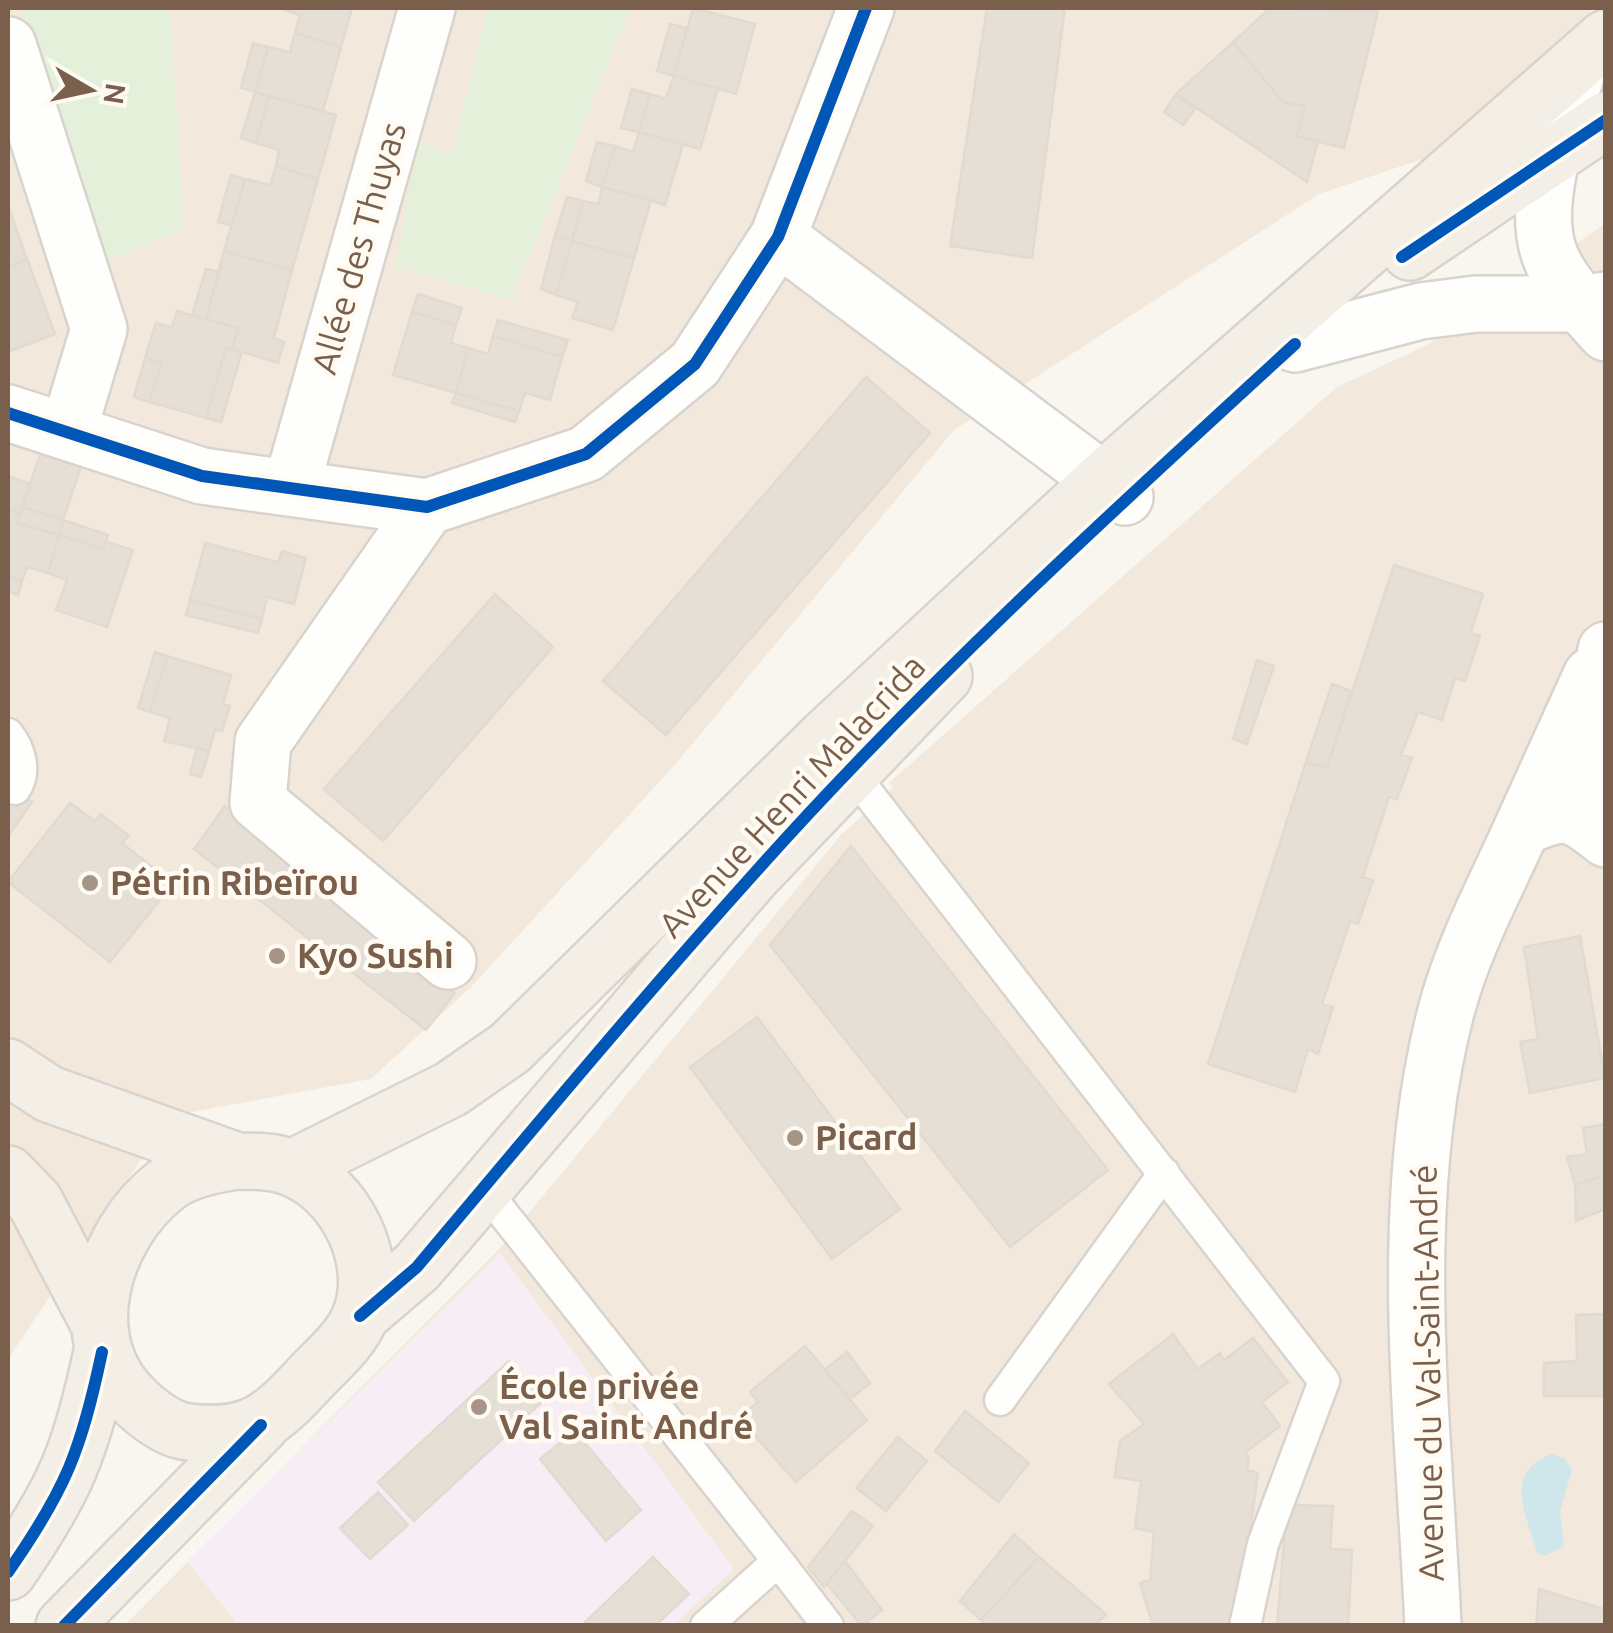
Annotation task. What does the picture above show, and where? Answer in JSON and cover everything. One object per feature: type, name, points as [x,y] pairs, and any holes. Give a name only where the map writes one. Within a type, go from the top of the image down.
[{"type":"main road","name":"Avenue Henri Malacrida","points":[[292,1168],[451,1089],[510,1048],[838,754],[1114,488],[1593,49]]},
{"type":"main road","name":"Avenue Henri Malacrida","points":[[1114,488],[1402,257],[1606,120]]},
{"type":"main road","name":"Avenue Henri Malacrida","points":[[360,1316],[400,1285],[752,876],[838,754]]},
{"type":"main road","points":[[8,1068],[49,1094],[237,1161],[292,1168],[326,1190],[348,1217],[362,1247],[367,1276],[360,1316],[338,1349],[280,1412],[261,1425],[64,1626]]},
{"type":"main road","points":[[8,1572],[48,1514],[72,1469],[99,1336],[105,1274],[117,1245],[146,1204],[184,1175],[237,1161]]},
{"type":"main road","points":[[8,1174],[35,1202],[122,1390],[153,1418],[183,1432],[224,1434],[261,1425]]},
{"type":"street","name":"Allée des Thuyas","points":[[290,488],[427,8]]},
{"type":"street","points":[[8,413],[202,476],[426,506],[586,454],[694,364],[778,237],[866,8]]},
{"type":"street","points":[[8,45],[99,329],[68,432]]},
{"type":"street","points":[[1593,49],[1553,155],[1545,237],[1551,260],[1597,313]]},
{"type":"street","points":[[778,237],[1114,488]]},
{"type":"street","points":[[1295,344],[1421,311],[1476,304],[1597,313]]},
{"type":"street","points":[[426,506],[263,742],[258,802],[448,961]]},
{"type":"street","name":"Avenue du Val-Saint-André","points":[[1434,1626],[1418,1207],[1426,1120],[1448,1005],[1494,891],[1606,641]]},
{"type":"street","points":[[1606,650],[1591,728],[1587,780],[1606,837]]},
{"type":"street","points":[[1522,828],[1558,812],[1579,817],[1606,837]]},
{"type":"street","points":[[1494,891],[1522,868],[1606,837]]},
{"type":"lane","points":[[8,734],[19,748],[21,781],[15,789]]},
{"type":"lane","points":[[838,754],[1324,1382],[1263,1544],[1245,1626]]},
{"type":"lane","points":[[1000,1400],[1164,1173]]},
{"type":"lane","points":[[484,1188],[828,1626]]},
{"type":"lane","points":[[706,1626],[778,1560]]},
{"type":"shaded area","points":[[8,8],[1594,8],[1446,151],[1319,194],[954,430],[673,767],[471,987],[371,1079],[170,1116],[8,1359]]},
{"type":"shaded area","points":[[1605,224],[1605,1625],[124,1626],[500,1248],[841,835],[893,788],[889,783],[1337,387],[1425,346]]},
{"type":"shaded area","name":"École privée Val Saint André","points":[[500,1253],[734,1569],[674,1625],[239,1626],[187,1561]]},
{"type":"green space","points":[[23,8],[170,8],[184,228],[96,266],[17,20]]},
{"type":"green space","points":[[488,8],[631,8],[511,300],[395,266],[419,141],[452,154]]},
{"type":"water","points":[[1552,1454],[1565,1459],[1572,1469],[1560,1512],[1564,1546],[1545,1556],[1537,1553],[1522,1485],[1536,1462]]},
{"type":"building","points":[[279,8],[352,8],[341,47],[295,33],[300,15]]},
{"type":"building","points":[[693,8],[755,24],[736,94],[674,76]]},
{"type":"building","points":[[987,8],[1065,8],[1032,258],[950,246]]},
{"type":"building","points":[[1270,8],[1378,11],[1344,148],[1297,136],[1305,106],[1284,103],[1233,42]]},
{"type":"building","points":[[670,24],[687,28],[674,76],[657,71]]},
{"type":"building","points":[[295,33],[341,47],[323,111],[255,92],[268,47],[290,52]]},
{"type":"building","points":[[1233,42],[1284,103],[1305,106],[1297,136],[1318,141],[1307,182],[1176,94]]},
{"type":"building","points":[[253,43],[268,47],[255,92],[241,88]]},
{"type":"building","points":[[674,76],[718,88],[700,149],[639,132],[650,94],[666,99]]},
{"type":"building","points":[[632,89],[650,94],[639,132],[621,128]]},
{"type":"building","points":[[255,92],[269,97],[256,143],[241,138]]},
{"type":"building","points":[[1176,94],[1195,109],[1183,125],[1164,112]]},
{"type":"building","points":[[269,97],[336,115],[318,179],[276,166],[279,150],[256,143]]},
{"type":"building","points":[[639,132],[683,144],[665,205],[602,187],[615,146],[633,152]]},
{"type":"building","points":[[597,142],[615,146],[602,187],[586,181]]},
{"type":"building","points":[[276,166],[318,179],[292,270],[224,251],[245,179],[270,185]]},
{"type":"building","points":[[231,175],[245,179],[232,226],[218,222]]},
{"type":"building","points":[[602,187],[651,200],[634,258],[572,241],[583,201],[599,204]]},
{"type":"building","points":[[567,197],[583,201],[572,241],[555,236]]},
{"type":"building","points":[[8,206],[27,259],[8,267]]},
{"type":"building","points":[[555,236],[572,241],[556,295],[541,289]]},
{"type":"building","points":[[572,241],[634,258],[613,330],[572,318],[578,302],[556,295]]},
{"type":"building","points":[[224,251],[292,270],[274,338],[284,342],[278,363],[232,349],[238,328],[206,319]]},
{"type":"building","points":[[27,259],[55,334],[8,352],[8,267]]},
{"type":"building","points":[[206,269],[219,272],[206,319],[192,315]]},
{"type":"building","points":[[418,294],[462,308],[456,325],[412,312]]},
{"type":"building","points":[[177,311],[238,328],[232,349],[226,348],[206,418],[149,402],[162,363],[145,358],[156,323],[172,327]]},
{"type":"building","points":[[412,312],[456,325],[451,343],[468,348],[456,393],[393,375]]},
{"type":"building","points":[[498,320],[568,340],[562,357],[493,336]]},
{"type":"building","points":[[493,336],[562,357],[550,400],[525,393],[519,411],[456,393],[468,348],[488,354]]},
{"type":"building","points":[[226,348],[242,352],[221,422],[206,418]]},
{"type":"building","points":[[145,358],[162,363],[149,402],[134,397]]},
{"type":"building","points":[[866,377],[930,433],[666,735],[603,681]]},
{"type":"building","points":[[456,393],[519,411],[515,422],[452,403]]},
{"type":"building","points":[[41,452],[81,467],[63,520],[22,507]]},
{"type":"building","points":[[8,476],[30,484],[21,514],[8,510]]},
{"type":"building","points":[[22,507],[63,520],[59,535],[17,523]]},
{"type":"building","points":[[8,510],[21,514],[17,523],[59,535],[48,573],[27,567],[22,581],[8,576]]},
{"type":"building","points":[[63,520],[108,535],[103,549],[59,535]]},
{"type":"building","points":[[59,535],[103,549],[105,541],[133,550],[107,627],[56,610],[67,580],[48,573]]},
{"type":"building","points":[[205,543],[278,562],[282,551],[306,558],[294,604],[267,597],[262,619],[190,600]]},
{"type":"building","points":[[1394,565],[1483,594],[1471,633],[1480,636],[1465,681],[1455,678],[1442,720],[1418,712],[1401,755],[1412,758],[1397,799],[1389,797],[1363,877],[1373,880],[1358,924],[1350,921],[1322,1004],[1333,1007],[1318,1054],[1308,1049],[1295,1092],[1208,1064],[1306,762],[1327,768]]},
{"type":"building","points":[[8,576],[22,581],[18,595],[8,591]]},
{"type":"building","points":[[495,594],[553,647],[383,841],[324,789]]},
{"type":"building","points":[[190,600],[262,619],[258,633],[186,615]]},
{"type":"building","points":[[155,652],[167,656],[150,712],[138,708]]},
{"type":"building","points":[[167,656],[231,675],[223,704],[230,706],[222,731],[215,730],[209,751],[164,741],[170,718],[150,712]]},
{"type":"building","points":[[1257,660],[1274,666],[1247,744],[1233,739]]},
{"type":"building","points":[[1332,684],[1351,691],[1327,768],[1306,762]]},
{"type":"building","points":[[197,747],[209,751],[201,777],[190,774]]},
{"type":"building","points":[[8,784],[32,802],[8,836]]},
{"type":"building","name":"Pétrin Ribeïrou","points":[[70,803],[95,821],[101,814],[129,836],[122,843],[173,884],[110,962],[8,882]]},
{"type":"building","points":[[225,806],[455,993],[426,1030],[194,849]]},
{"type":"building","points":[[851,846],[1108,1170],[1010,1247],[770,945]]},
{"type":"building","points":[[1580,936],[1605,1078],[1530,1093],[1520,1042],[1538,1039],[1524,947]]},
{"type":"building","name":"Picard","points":[[757,1017],[900,1209],[832,1259],[690,1067]]},
{"type":"building","points":[[1606,1124],[1606,1175],[1575,1185],[1567,1157],[1587,1154],[1583,1128]]},
{"type":"building","points":[[1606,1175],[1606,1209],[1576,1221],[1575,1185]]},
{"type":"building","points":[[1606,1314],[1606,1396],[1544,1396],[1544,1363],[1577,1361],[1576,1315]]},
{"type":"building","points":[[1173,1334],[1198,1369],[1220,1353],[1224,1360],[1253,1338],[1288,1382],[1262,1402],[1280,1426],[1245,1453],[1249,1457],[1247,1470],[1258,1473],[1241,1597],[1235,1597],[1231,1626],[1153,1626],[1140,1583],[1150,1580],[1154,1532],[1135,1528],[1141,1481],[1115,1477],[1120,1441],[1144,1424],[1109,1384]]},
{"type":"building","points":[[805,1346],[867,1420],[796,1482],[739,1418],[758,1402],[750,1392]]},
{"type":"building","points":[[847,1352],[870,1383],[850,1399],[824,1370]]},
{"type":"building","points":[[509,1361],[543,1401],[414,1521],[378,1482]]},
{"type":"building","points":[[965,1411],[1029,1463],[998,1502],[935,1451]]},
{"type":"building","points":[[575,1431],[641,1510],[606,1541],[540,1459]]},
{"type":"building","points":[[898,1437],[927,1461],[886,1511],[856,1488]]},
{"type":"building","points":[[378,1492],[408,1525],[370,1559],[340,1528]]},
{"type":"building","points":[[1287,1505],[1333,1506],[1330,1549],[1352,1550],[1348,1626],[1277,1626]]},
{"type":"building","points":[[852,1511],[873,1526],[824,1587],[808,1567]]},
{"type":"building","points":[[1014,1534],[1039,1557],[981,1620],[960,1601]]},
{"type":"building","points":[[653,1557],[689,1594],[655,1626],[581,1626]]},
{"type":"building","points":[[1039,1557],[1106,1614],[1095,1626],[987,1626],[981,1620]]},
{"type":"building","points":[[845,1561],[882,1610],[862,1626],[827,1584]]},
{"type":"building","points":[[1539,1589],[1606,1610],[1606,1626],[1536,1626]]},
{"type":"cycle path","points":[[8,413],[202,476],[427,507],[586,454],[695,364],[778,237],[866,8]]},
{"type":"cycle path","points":[[1402,257],[1606,120]]},
{"type":"cycle path","points":[[360,1316],[417,1267],[708,925],[881,738],[1085,538],[1295,344]]},
{"type":"cycle path","points":[[8,1572],[44,1517],[69,1468],[87,1416],[102,1352]]},
{"type":"cycle path","points":[[64,1626],[261,1425]]},
{"type":"place","name":"Pétrin Ribeïrou","points":[[90,883]]},
{"type":"place","name":"Kyo Sushi","points":[[277,956]]},
{"type":"place","name":"Picard","points":[[795,1138]]},
{"type":"place","name":"École privée Val Saint André","points":[[479,1407]]}]
